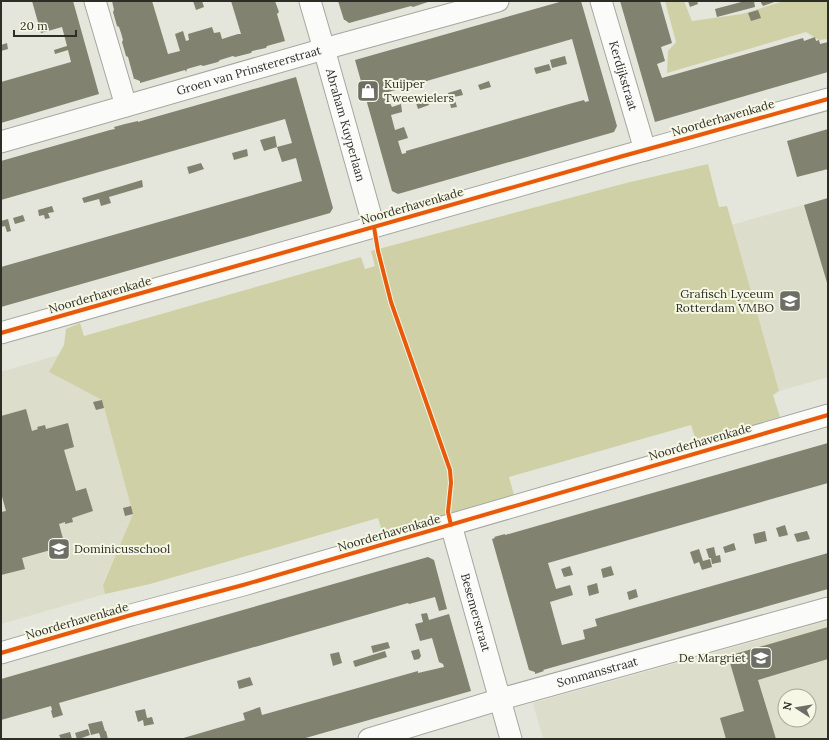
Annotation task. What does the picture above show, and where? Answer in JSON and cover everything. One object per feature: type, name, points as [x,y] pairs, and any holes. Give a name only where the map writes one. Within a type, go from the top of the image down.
[{"type":"street","points":[[95,1],[126,106]]},
{"type":"street","name":"Abraham Kuyperlaan","points":[[310,1],[374,227]]},
{"type":"street","name":"Groen van Prinstererstraat","points":[[1,142],[324,49],[498,1]]},
{"type":"street","name":"Kerdijkstraat","points":[[601,1],[645,150]]},
{"type":"street","name":"Noorderhavenkade","points":[[1,334],[828,99]]},
{"type":"street","name":"Noorderhavenkade","points":[[1,653],[131,615],[243,585],[828,415]]},
{"type":"street","name":"Besemerstraat","points":[[451,525],[511,739]]},
{"type":"street","name":"Sonmansstraat","points":[[368,739],[501,699],[828,608]]},
{"type":"shaded area","name":"Grafisch Lyceum Rotterdam VMBO","points":[[828,198],[828,377],[779,391],[731,225]]},
{"type":"shaded area","name":"Dominicusschool","points":[[58,355],[49,372],[102,400],[133,514],[103,584],[105,594],[1,624],[1,372]]},
{"type":"shaded area","name":"De Margriet","points":[[828,621],[828,739],[543,739],[533,703]]},
{"type":"green space","points":[[665,1],[684,1],[692,21],[742,14],[784,1],[828,1],[828,39],[819,40],[806,32],[667,73],[668,51],[676,42]]},
{"type":"green space","points":[[708,164],[719,207],[727,206],[779,391],[773,395],[780,417],[696,441],[691,425],[509,477],[514,495],[383,534],[378,518],[150,584],[105,594],[103,585],[133,514],[102,400],[49,372],[64,345],[66,329],[80,323],[84,336],[361,257],[365,269],[375,266],[371,251],[626,183]]},
{"type":"building","points":[[32,1],[73,1],[99,94],[1,123],[1,82],[71,62],[68,50],[55,54],[54,50],[67,46],[62,27],[41,33]]},
{"type":"building","points":[[112,1],[152,1],[168,54],[180,51],[175,34],[183,31],[186,41],[189,40],[188,34],[212,27],[214,33],[220,32],[222,39],[241,34],[231,1],[275,1],[279,12],[277,14],[285,41],[252,51],[251,53],[235,57],[233,56],[218,62],[187,69],[186,72],[185,70],[140,83],[140,81],[134,79],[128,57],[126,56],[121,33],[119,27],[117,26],[113,12]]},
{"type":"building","points":[[193,1],[202,1],[204,7],[196,10]]},
{"type":"building","points":[[338,1],[428,2],[349,23],[344,20]]},
{"type":"building","points":[[563,1],[581,1],[617,126],[614,132],[398,194],[392,191],[355,60]],"holes":[[[572,39],[589,101],[585,102],[584,100],[569,104],[406,151],[406,153],[402,154],[398,141],[408,138],[404,127],[395,130],[391,115],[402,112],[401,104],[392,107],[385,93]]]},
{"type":"building","points":[[620,1],[660,1],[672,43],[661,47],[665,61],[657,64],[662,78],[803,38],[804,41],[815,37],[816,41],[819,40],[820,44],[828,42],[828,72],[655,122]]},
{"type":"building","points":[[688,1],[697,1],[698,4],[690,7]]},
{"type":"building","points":[[745,1],[754,1],[755,7],[717,17],[715,9]]},
{"type":"building","points":[[760,1],[777,1],[763,6]]},
{"type":"building","points":[[758,10],[761,18],[751,21],[748,13]]},
{"type":"building","points":[[7,43],[8,49],[1,51],[1,45]]},
{"type":"building","points":[[565,56],[567,64],[552,68],[550,60]]},
{"type":"building","points":[[549,64],[551,70],[536,74],[534,68]]},
{"type":"building","points":[[296,77],[333,208],[330,213],[1,307],[1,267],[302,181],[296,158],[282,162],[277,147],[292,143],[285,119],[1,200],[1,161],[115,129],[114,127],[138,122]]},
{"type":"building","points":[[489,81],[491,87],[480,90],[478,85]]},
{"type":"building","points":[[461,89],[463,95],[454,97],[457,107],[451,108],[448,93]]},
{"type":"building","points":[[427,99],[429,105],[418,109],[416,103]]},
{"type":"building","points":[[828,129],[828,169],[797,177],[787,141]]},
{"type":"building","points":[[275,136],[277,147],[264,151],[260,140]]},
{"type":"building","points":[[247,149],[248,156],[234,160],[232,153]]},
{"type":"building","points":[[201,163],[204,169],[189,174],[187,167]]},
{"type":"building","points":[[142,180],[143,187],[109,197],[111,203],[101,206],[99,199],[84,203],[82,198]]},
{"type":"building","points":[[828,198],[828,286],[804,205]]},
{"type":"building","points":[[52,206],[54,212],[48,213],[50,218],[45,219],[44,215],[39,216],[38,210]]},
{"type":"building","points":[[23,215],[25,221],[15,224],[13,218]]},
{"type":"building","points":[[8,219],[11,231],[7,232],[5,226],[1,227],[1,221]]},
{"type":"building","points":[[102,400],[104,408],[96,410],[93,402]]},
{"type":"building","points":[[26,409],[32,431],[38,429],[37,427],[45,425],[46,429],[68,423],[74,447],[64,450],[76,491],[86,488],[93,511],[72,518],[73,522],[59,524],[65,546],[22,558],[25,569],[1,575],[1,512],[6,511],[1,493],[1,416]]},
{"type":"building","points":[[828,443],[828,483],[548,563],[556,589],[570,585],[573,595],[550,602],[562,645],[585,639],[583,630],[597,626],[595,619],[828,553],[828,589],[543,670],[544,671],[535,674],[535,672],[529,670],[492,539],[495,538],[494,537]]},
{"type":"building","points":[[131,506],[133,514],[125,516],[123,508]]},
{"type":"building","points":[[785,525],[788,535],[779,537],[776,528]]},
{"type":"building","points":[[765,531],[767,541],[755,544],[753,534]]},
{"type":"building","points":[[807,531],[810,539],[797,542],[794,534]]},
{"type":"building","points":[[734,543],[736,550],[725,553],[723,547]]},
{"type":"building","points":[[714,547],[716,556],[720,555],[721,562],[712,564],[711,558],[709,558],[706,549]]},
{"type":"building","points":[[699,549],[703,561],[710,559],[712,567],[702,570],[699,562],[694,564],[690,552]]},
{"type":"building","points":[[428,557],[434,560],[447,609],[439,611],[435,597],[408,603],[59,703],[63,715],[53,718],[51,706],[1,720],[1,679]]},
{"type":"building","points":[[570,566],[573,575],[564,577],[561,569]]},
{"type":"building","points":[[611,566],[614,575],[603,578],[601,569]]},
{"type":"building","points":[[597,583],[599,593],[589,596],[587,586]]},
{"type":"building","points":[[636,589],[638,597],[629,600],[627,592]]},
{"type":"building","points":[[427,613],[429,620],[449,614],[471,691],[302,739],[180,739],[245,720],[243,713],[260,707],[262,715],[418,671],[418,673],[444,667],[443,664],[439,662],[432,638],[420,641],[415,624],[423,622],[421,614]]},
{"type":"building","points":[[828,627],[828,659],[758,680],[776,739],[726,739],[720,718],[744,711],[728,656]]},
{"type":"building","points":[[388,642],[390,648],[373,653],[371,646]]},
{"type":"building","points":[[419,649],[421,656],[419,659],[414,660],[411,651]]},
{"type":"building","points":[[385,651],[387,657],[355,667],[353,661]]},
{"type":"building","points":[[339,652],[342,663],[333,666],[330,654]]},
{"type":"building","points":[[250,677],[253,685],[239,689],[237,681]]},
{"type":"building","points":[[145,709],[147,718],[152,717],[154,724],[144,726],[143,720],[138,722],[135,711]]},
{"type":"building","points":[[102,721],[108,739],[101,739],[99,733],[91,735],[88,724]]},
{"type":"building","points":[[88,729],[90,735],[77,739],[75,733]]},
{"type":"building","points":[[70,732],[72,739],[61,739],[59,735]]},
{"type":"cycle path","points":[[1,333],[828,99]]},
{"type":"cycle path","points":[[374,227],[378,251],[391,302],[450,470],[451,483],[448,512],[451,525]]},
{"type":"cycle path","points":[[1,653],[131,615],[243,585],[828,415]]},
{"type":"place","name":"Kuijper Tweewielers","points":[[368,91]]},
{"type":"place","name":"Grafisch Lyceum Rotterdam VMBO","points":[[790,301]]},
{"type":"place","name":"Dominicusschool","points":[[59,549]]},
{"type":"place","name":"De Margriet","points":[[761,658]]}]
